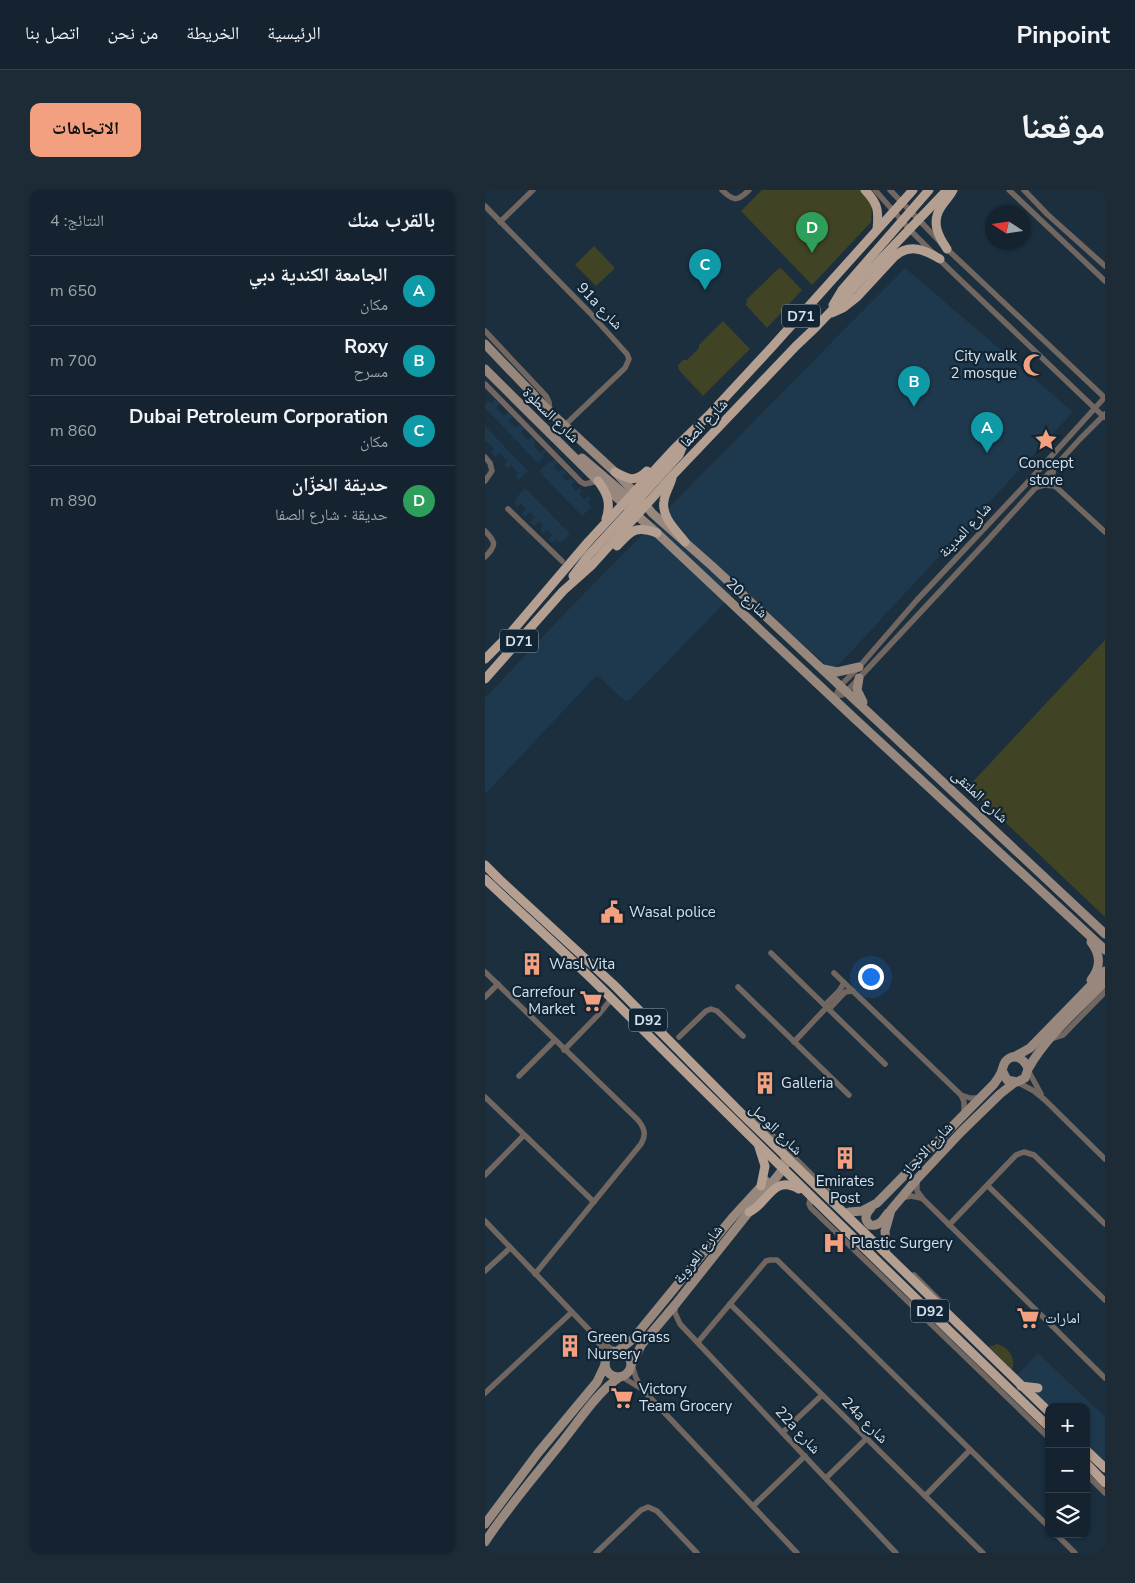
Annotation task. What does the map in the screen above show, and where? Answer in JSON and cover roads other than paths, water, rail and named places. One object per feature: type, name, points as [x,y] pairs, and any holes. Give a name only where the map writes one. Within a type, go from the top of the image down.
[{"type":"main road","points":[[865,190],[878,208],[877,229]]},
{"type":"main road","name":"شارع الصفا","points":[[485,679],[563,591],[591,566],[633,501],[674,449],[773,347],[891,215],[900,200],[913,190]]},
{"type":"main road","points":[[827,315],[842,290],[929,190]]},
{"type":"main road","name":"شارع الصفا","points":[[485,659],[605,523],[633,501],[673,475],[947,190]]},
{"type":"main road","points":[[947,249],[937,230],[936,219],[941,207],[953,190]]},
{"type":"main road","points":[[917,203],[919,209],[923,212],[926,211]]},
{"type":"main road","points":[[891,215],[900,224]]},
{"type":"main road","points":[[827,315],[853,301],[895,256],[903,250],[913,248],[923,250],[940,259]]},
{"type":"main road","points":[[615,472],[628,479],[637,478],[644,474],[669,447],[686,438]]},
{"type":"main road","points":[[673,475],[663,501],[664,510],[667,518],[685,542]]},
{"type":"main road","points":[[598,481],[609,500],[610,507],[605,523]]},
{"type":"main road","points":[[563,591],[588,556],[633,501]]},
{"type":"main road","points":[[591,566],[606,556],[635,529],[644,528],[657,533]]},
{"type":"main road","name":"شارع الوصل","points":[[485,865],[605,977],[739,1112],[785,1163],[809,1194],[991,1377],[1045,1424]]},
{"type":"main road","name":"شارع الوصل","points":[[485,879],[611,998],[757,1142],[785,1163],[954,1320],[1045,1408]]},
{"type":"main road","points":[[516,910],[526,913],[533,918],[596,976],[605,977]]},
{"type":"main road","points":[[611,998],[615,996],[619,998],[684,1062],[691,1068],[699,1071]]},
{"type":"main road","points":[[757,1142],[765,1163],[765,1174],[761,1186]]},
{"type":"main road","points":[[749,1212],[757,1207],[777,1186],[790,1184],[809,1194]]},
{"type":"main road","points":[[1021,1386],[1038,1388]]},
{"type":"main road","points":[[1090,1454],[1105,1468]]},
{"type":"main road","points":[[1090,1464],[1105,1476]]},
{"type":"main road","points":[[1090,1466],[1105,1483]]},
{"type":"street","points":[[500,222],[533,190]]},
{"type":"street","points":[[722,190],[734,199],[738,199],[749,190]]},
{"type":"street","points":[[875,190],[891,215]]},
{"type":"street","points":[[890,190],[947,249],[1105,398]]},
{"type":"street","points":[[1009,190],[1105,281]]},
{"type":"street","points":[[1024,190],[1047,214],[1105,266]]},
{"type":"street","name":"91a شارع","points":[[485,206],[590,313],[627,354],[628,364],[625,368],[565,426]]},
{"type":"street","points":[[900,224],[910,230],[1104,416]]},
{"type":"street","name":"شارع السطوة","points":[[485,331],[546,396],[551,412]]},
{"type":"street","name":"شارع السطوة","points":[[485,344],[565,426],[615,472],[633,501]]},
{"type":"street","name":"شارع السطوة","points":[[485,369],[598,481],[633,501]]},
{"type":"street","name":"شارع السطوة","points":[[485,384],[581,482],[585,484],[598,481]]},
{"type":"street","name":"شارع المدينة","points":[[832,696],[842,695],[843,686],[917,600],[1105,398]]},
{"type":"street","name":"شارع المدينة","points":[[843,686],[859,678],[1104,416]]},
{"type":"street","points":[[570,452],[585,460],[633,501]]},
{"type":"street","points":[[485,457],[491,463],[492,471],[485,481]]},
{"type":"street","points":[[1053,469],[1055,486],[1105,532]]},
{"type":"street","points":[[1037,487],[1044,485],[1055,486]]},
{"type":"street","name":"شارع 20","points":[[633,501],[657,533],[832,696]]},
{"type":"street","name":"شارع 20","points":[[633,501],[685,542],[821,668],[843,686]]},
{"type":"street","points":[[508,509],[562,561]]},
{"type":"street","points":[[485,532],[492,538],[494,543],[493,549],[485,557]]},
{"type":"street","points":[[821,668],[837,672],[859,667]]},
{"type":"street","points":[[859,678],[857,686],[858,695],[873,711],[875,718]]},
{"type":"street","points":[[832,696],[831,692],[837,686],[843,686]]},
{"type":"street","name":"شارع الملتقى","points":[[843,686],[862,706],[1105,932]]},
{"type":"street","name":"شارع الملتقى","points":[[832,696],[1105,950]]},
{"type":"street","points":[[852,716],[851,712],[855,707],[862,706]]},
{"type":"street","points":[[1057,1019],[1066,1005],[1092,979],[1098,968],[1097,950],[1079,926]]},
{"type":"street","points":[[771,953],[885,1064]]},
{"type":"street","points":[[1105,971],[1030,1048],[1006,1061],[1002,1070],[1005,1077],[1034,1091],[1045,1100],[1105,1158]]},
{"type":"street","points":[[485,972],[643,1126],[645,1135],[641,1144],[535,1274]]},
{"type":"street","points":[[834,973],[961,1095],[965,1114]]},
{"type":"street","points":[[1015,1082],[1025,1078],[1039,1052],[1105,982]]},
{"type":"street","points":[[794,1042],[827,1007],[841,990],[844,983]]},
{"type":"street","points":[[485,997],[498,984]]},
{"type":"street","points":[[738,987],[849,1095]]},
{"type":"street","points":[[827,1007],[845,992],[853,990]]},
{"type":"street","points":[[1050,1039],[1063,1035],[1105,992]]},
{"type":"street","points":[[565,1050],[599,1014],[611,998]]},
{"type":"street","points":[[599,1014],[610,1008],[621,1008]]},
{"type":"street","points":[[679,1038],[706,1011],[711,1009],[717,1011],[743,1036]]},
{"type":"street","points":[[519,1076],[555,1040]]},
{"type":"street","points":[[1014,1057],[1018,1057],[1025,1062],[1034,1083],[1045,1100]]},
{"type":"street","name":"شارع الانجاز","points":[[849,1212],[863,1211],[877,1203],[994,1084],[1002,1070]]},
{"type":"street","name":"شارع الانجاز","points":[[886,1248],[885,1231],[891,1210],[900,1198],[987,1106],[1003,1090],[1015,1082]]},
{"type":"street","points":[[961,1095],[970,1098],[980,1098]]},
{"type":"street","points":[[485,1097],[594,1202]]},
{"type":"street","points":[[739,1112],[762,1125],[939,1299],[954,1320]]},
{"type":"street","points":[[485,1175],[524,1135]]},
{"type":"street","points":[[949,1225],[1017,1155],[1024,1152],[1034,1156],[1105,1224]]},
{"type":"street","name":"شارع العروبة","points":[[617,1350],[631,1340],[732,1218],[785,1163]]},
{"type":"street","name":"شارع العروبة","points":[[632,1364],[642,1344],[749,1212],[785,1163]]},
{"type":"street","points":[[917,1179],[917,1189],[923,1199],[1105,1378]]},
{"type":"street","points":[[988,1186],[1105,1300]]},
{"type":"street","points":[[900,1198],[911,1196],[923,1199]]},
{"type":"street","points":[[877,1203],[866,1214],[866,1220],[869,1225],[876,1226],[891,1210]]},
{"type":"street","points":[[485,1221],[595,1336],[607,1347],[626,1353],[631,1359],[636,1378],[643,1390],[797,1553]]},
{"type":"street","points":[[485,1271],[510,1248]]},
{"type":"street","points":[[698,1342],[766,1261],[777,1260],[1045,1523]]},
{"type":"street","name":"24a شارع","points":[[731,1304],[983,1553]]},
{"type":"street","points":[[675,1305],[675,1313],[680,1324]]},
{"type":"street","points":[[485,1393],[572,1312]]},
{"type":"street","points":[[663,1320],[673,1320],[680,1324]]},
{"type":"street","name":"22a شارع","points":[[680,1324],[897,1553]]},
{"type":"street","points":[[595,1336],[603,1351],[609,1373],[612,1376],[621,1377],[643,1390]]},
{"type":"street","points":[[485,1524],[538,1453],[597,1382],[609,1354],[617,1350]]},
{"type":"street","points":[[485,1542],[577,1422],[606,1388],[629,1373],[632,1364]]},
{"type":"street","name":"شارع الوصل","points":[[991,1377],[1045,1434]]},
{"type":"street","points":[[783,1432],[822,1396]]},
{"type":"street","points":[[826,1478],[866,1439]]},
{"type":"street","points":[[925,1496],[971,1450]]},
{"type":"street","points":[[753,1506],[805,1456]]},
{"type":"street","points":[[1090,1478],[1105,1493]]},
{"type":"street","points":[[596,1553],[641,1510],[648,1507],[657,1511],[693,1552]]},
{"type":"street","points":[[1060,1538],[1075,1553]]},
{"type":"place","name":"حديقة الخزّان","points":[[812,253]]},
{"type":"place","name":"Dubai Petroleum Corporation","points":[[705,290]]},
{"type":"place","name":"City walk 2 mosque","points":[[1034,365]]},
{"type":"place","name":"Roxy","points":[[914,407]]},
{"type":"place","name":"Concept store","points":[[1046,440]]},
{"type":"place","name":"الجامعة الكندية دبي","points":[[987,453]]},
{"type":"place","name":"Wasal police","points":[[612,912]]},
{"type":"place","name":"Wasl Vita","points":[[532,964]]},
{"type":"place","name":"Carrefour Market","points":[[591,1001]]},
{"type":"place","name":"Galleria","points":[[765,1083]]},
{"type":"place","name":"Emirates Post","points":[[845,1158]]},
{"type":"place","name":"Plastic Surgery","points":[[834,1243]]},
{"type":"place","name":"امارات","points":[[1028,1318]]},
{"type":"place","name":"Green Grass Nursery","points":[[570,1346]]},
{"type":"place","name":"Victory Team Grocery","points":[[622,1398]]}]
